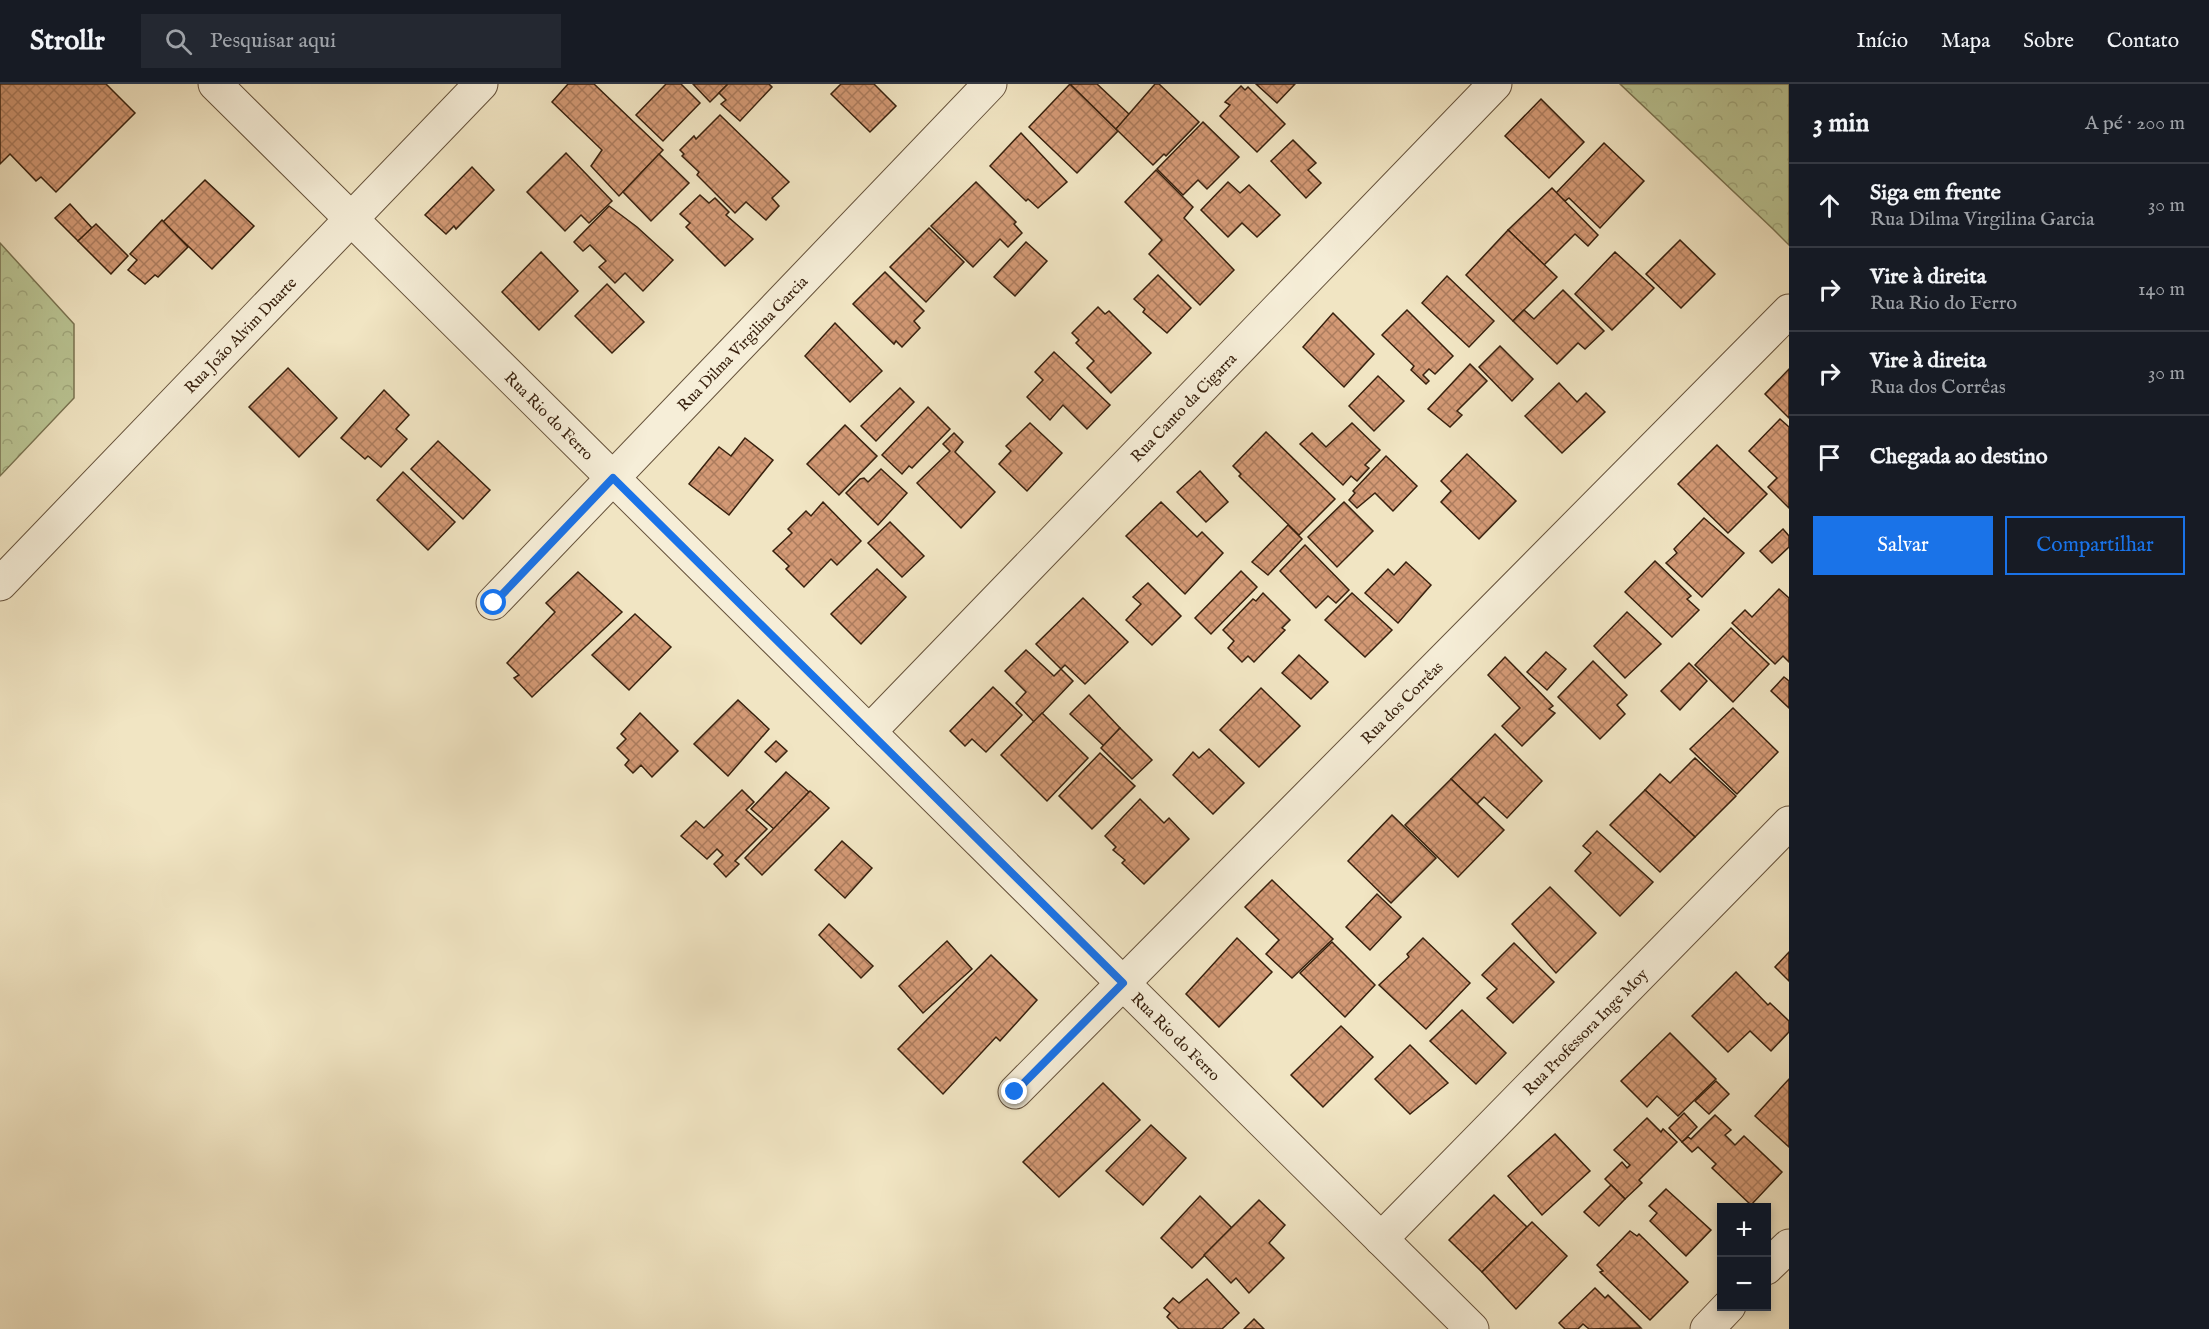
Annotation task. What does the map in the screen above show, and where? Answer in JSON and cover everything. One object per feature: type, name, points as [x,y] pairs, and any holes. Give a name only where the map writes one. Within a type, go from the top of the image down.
[{"type":"street","name":"Rua Rio do Ferro","points":[[215,84],[1472,1329]]},
{"type":"street","name":"Rua João Alvim Duarte","points":[[0,584],[481,84]]},
{"type":"street","name":"Rua Dilma Virgilina Garcia","points":[[494,603],[990,84]]},
{"type":"street","name":"Rua Canto da Cigarra","points":[[869,732],[1496,84]]},
{"type":"street","name":"Rua dos Corrêas","points":[[1015,1092],[1789,311]]},
{"type":"street","name":"Rua Professora Inge Moy","points":[[1381,1239],[1789,823]]},
{"type":"street","points":[[1771,1265],[1789,1246]]},
{"type":"street","points":[[1707,1329],[1724,1311]]},
{"type":"green space","points":[[1620,84],[1789,84],[1789,245],[1773,229]]},
{"type":"green space","points":[[0,243],[74,324],[74,398],[0,476]]},
{"type":"building","points":[[0,84],[106,84],[135,113],[56,192],[41,177],[36,181],[10,154],[0,164]]},
{"type":"building","points":[[568,84],[594,84],[663,150],[619,196],[591,166],[602,150],[552,102]]},
{"type":"building","points":[[666,84],[681,84],[700,103],[663,141],[636,115]]},
{"type":"building","points":[[693,84],[728,84],[710,102]]},
{"type":"building","points":[[728,84],[769,84],[772,87],[740,121],[721,104],[726,100],[719,93]]},
{"type":"building","points":[[841,84],[874,84],[896,106],[870,132],[831,94]]},
{"type":"building","points":[[1070,84],[1118,131],[1077,173],[1029,127]]},
{"type":"building","points":[[1070,84],[1097,84],[1130,115],[1116,129]]},
{"type":"building","points":[[1155,84],[1159,84],[1199,122],[1166,156],[1164,154],[1153,165],[1116,129]]},
{"type":"building","points":[[1256,84],[1295,84],[1277,103]]},
{"type":"building","points":[[1241,86],[1245,90],[1248,87],[1285,124],[1257,152],[1220,116],[1230,105],[1225,102]]},
{"type":"building","points":[[1541,99],[1584,142],[1549,178],[1505,136]]},
{"type":"building","points":[[720,115],[789,182],[772,198],[779,206],[766,220],[746,202],[735,213],[697,175],[699,172],[682,156],[684,154],[680,150],[694,136],[696,139]]},
{"type":"building","points":[[1203,122],[1239,157],[1207,189],[1198,180],[1183,195],[1157,169]]},
{"type":"building","points":[[1021,133],[1067,182],[1038,208],[1028,199],[1026,201],[990,166]]},
{"type":"building","points":[[1293,140],[1316,163],[1308,170],[1321,183],[1306,198],[1271,161]]},
{"type":"building","points":[[1604,143],[1644,181],[1600,228],[1569,198],[1565,201],[1556,193]]},
{"type":"building","points":[[566,153],[612,201],[589,223],[581,215],[565,231],[527,192]]},
{"type":"building","points":[[659,154],[689,183],[651,221],[623,192]]},
{"type":"building","points":[[472,167],[494,190],[456,229],[454,226],[446,234],[425,215]]},
{"type":"building","points":[[1156,170],[1193,207],[1184,218],[1234,270],[1200,305],[1149,254],[1162,240],[1125,202]]},
{"type":"building","points":[[205,180],[254,226],[212,269],[163,222]]},
{"type":"building","points":[[976,182],[1016,222],[1014,224],[1022,233],[1008,247],[1000,239],[973,267],[931,226]]},
{"type":"building","points":[[1228,182],[1240,193],[1249,185],[1280,215],[1257,237],[1242,223],[1228,237],[1201,210]]},
{"type":"building","points":[[1552,188],[1598,235],[1588,246],[1575,234],[1544,265],[1508,230]]},
{"type":"building","points":[[700,195],[709,203],[715,198],[729,212],[726,215],[753,239],[725,266],[686,227],[690,223],[680,214]]},
{"type":"building","points":[[70,204],[92,228],[78,241],[55,218]]},
{"type":"building","points":[[609,206],[637,227],[673,260],[643,291],[625,273],[615,283],[599,267],[606,261],[590,245],[583,251],[574,242]]},
{"type":"building","points":[[162,220],[188,247],[158,277],[155,275],[145,284],[128,270],[137,260],[130,254]]},
{"type":"building","points":[[96,224],[128,256],[111,274],[78,241]]},
{"type":"building","points":[[929,228],[964,262],[926,302],[890,267]]},
{"type":"building","points":[[1508,230],[1557,277],[1513,321],[1466,275]]},
{"type":"building","points":[[1680,240],[1715,274],[1681,308],[1646,274]]},
{"type":"building","points":[[1026,242],[1047,261],[1015,296],[994,277]]},
{"type":"building","points":[[541,252],[578,291],[539,330],[502,292]]},
{"type":"building","points":[[1615,252],[1654,288],[1612,330],[1575,294]]},
{"type":"building","points":[[885,272],[924,311],[914,321],[920,328],[902,347],[896,341],[894,344],[853,304]]},
{"type":"building","points":[[1158,275],[1191,308],[1167,333],[1143,312],[1145,309],[1134,299]]},
{"type":"building","points":[[1447,276],[1494,321],[1469,347],[1422,303]]},
{"type":"building","points":[[607,284],[644,322],[612,353],[575,316]]},
{"type":"building","points":[[1563,290],[1604,331],[1585,349],[1578,343],[1557,364],[1513,321],[1524,310],[1534,319]]},
{"type":"building","points":[[1098,307],[1105,314],[1109,311],[1151,353],[1111,393],[1087,368],[1094,361],[1076,343],[1079,340],[1072,333]]},
{"type":"building","points":[[1407,310],[1453,356],[1435,374],[1429,369],[1423,375],[1429,381],[1426,384],[1411,370],[1414,366],[1382,335]]},
{"type":"building","points":[[1333,313],[1374,354],[1344,387],[1303,347]]},
{"type":"building","points":[[835,323],[882,371],[850,402],[805,356]]},
{"type":"building","points":[[1500,346],[1533,379],[1512,401],[1479,367]]},
{"type":"building","points":[[1054,352],[1110,405],[1087,429],[1063,405],[1050,420],[1027,397],[1043,380],[1035,372]]},
{"type":"building","points":[[1470,364],[1487,381],[1457,411],[1462,415],[1450,427],[1428,409]]},
{"type":"building","points":[[288,368],[337,418],[299,457],[249,407]]},
{"type":"building","points":[[1789,369],[1789,418],[1765,394]]},
{"type":"building","points":[[1378,376],[1404,401],[1374,431],[1349,406]]},
{"type":"building","points":[[1559,383],[1577,402],[1586,393],[1605,412],[1562,453],[1525,416]]},
{"type":"building","points":[[900,388],[914,402],[876,441],[861,426]]},
{"type":"building","points":[[384,390],[409,415],[396,429],[407,439],[381,467],[368,456],[365,459],[341,438]]},
{"type":"building","points":[[928,407],[950,429],[912,468],[909,466],[902,474],[882,455]]},
{"type":"building","points":[[1780,419],[1789,427],[1789,508],[1768,487],[1777,478],[1749,451]]},
{"type":"building","points":[[1030,423],[1062,453],[1027,491],[999,464],[1011,451],[1006,446]]},
{"type":"building","points":[[1352,423],[1380,450],[1365,465],[1369,468],[1357,481],[1351,476],[1343,485],[1300,444],[1312,433],[1326,447]]},
{"type":"building","points":[[845,425],[877,456],[839,495],[807,464]]},
{"type":"building","points":[[1266,432],[1335,499],[1299,535],[1239,476],[1241,474],[1233,466]]},
{"type":"building","points":[[954,433],[963,442],[955,452],[995,492],[961,528],[917,483],[950,451],[943,444]]},
{"type":"building","points":[[745,438],[773,460],[729,515],[689,484],[719,447],[731,456]]},
{"type":"building","points":[[438,441],[490,490],[463,519],[411,469]]},
{"type":"building","points":[[1717,445],[1767,494],[1728,533],[1678,484]]},
{"type":"building","points":[[1467,454],[1516,501],[1479,539],[1441,502],[1451,491],[1441,481]]},
{"type":"building","points":[[1386,456],[1417,486],[1393,511],[1375,493],[1357,508],[1349,500],[1355,493],[1353,491]]},
{"type":"building","points":[[881,469],[907,493],[878,525],[846,493],[860,479],[864,478],[868,482]]},
{"type":"building","points":[[1200,471],[1228,502],[1206,522],[1177,492]]},
{"type":"building","points":[[403,472],[455,522],[428,550],[377,500]]},
{"type":"building","points":[[823,502],[861,541],[837,565],[831,559],[804,587],[786,569],[789,566],[773,551],[792,533],[788,529],[806,511],[811,516]]},
{"type":"building","points":[[1161,502],[1197,537],[1202,532],[1223,553],[1185,594],[1126,536]]},
{"type":"building","points":[[1344,502],[1373,531],[1337,567],[1308,537]]},
{"type":"building","points":[[1704,518],[1744,553],[1702,597],[1666,563],[1677,553],[1674,549]]},
{"type":"building","points":[[890,522],[924,556],[902,577],[868,543]]},
{"type":"building","points":[[1288,525],[1302,539],[1268,575],[1252,562]]},
{"type":"building","points":[[1783,529],[1789,536],[1789,547],[1772,563],[1760,551]]},
{"type":"building","points":[[1305,545],[1349,590],[1336,603],[1328,596],[1316,608],[1280,571]]},
{"type":"building","points":[[1655,561],[1691,596],[1687,599],[1699,610],[1672,637],[1625,592]]},
{"type":"building","points":[[1406,562],[1431,585],[1398,623],[1365,593],[1388,569],[1394,575]]},
{"type":"building","points":[[877,569],[906,597],[861,644],[831,614]]},
{"type":"building","points":[[1241,571],[1257,587],[1211,634],[1195,618]]},
{"type":"building","points":[[578,572],[622,612],[532,697],[514,678],[519,675],[507,663],[555,612],[546,603]]},
{"type":"building","points":[[1148,583],[1181,616],[1152,645],[1126,620],[1141,604],[1133,597]]},
{"type":"building","points":[[1779,589],[1789,598],[1789,662],[1783,656],[1775,664],[1732,623],[1745,610],[1752,617]]},
{"type":"building","points":[[1263,593],[1290,620],[1282,628],[1285,630],[1254,662],[1248,656],[1242,662],[1228,648],[1234,641],[1223,630],[1253,599],[1256,601]]},
{"type":"building","points":[[1352,593],[1392,630],[1365,657],[1325,620]]},
{"type":"building","points":[[1083,598],[1128,642],[1085,684],[1065,665],[1061,669],[1036,644]]},
{"type":"building","points":[[1627,612],[1661,644],[1625,678],[1594,646]]},
{"type":"building","points":[[635,614],[671,647],[629,690],[592,655]]},
{"type":"building","points":[[1731,628],[1769,664],[1733,702],[1695,665]]},
{"type":"building","points":[[1026,650],[1054,676],[1061,669],[1073,681],[1034,722],[1016,703],[1026,692],[1005,671]]},
{"type":"building","points":[[1546,652],[1566,669],[1547,690],[1527,672]]},
{"type":"building","points":[[1299,655],[1328,682],[1311,699],[1282,673]]},
{"type":"building","points":[[1505,657],[1553,706],[1549,709],[1555,713],[1522,746],[1502,726],[1520,708],[1488,675]]},
{"type":"building","points":[[1593,661],[1627,695],[1617,705],[1625,714],[1600,739],[1558,697]]},
{"type":"building","points":[[1689,663],[1707,681],[1680,710],[1661,691]]},
{"type":"building","points":[[1784,677],[1789,681],[1789,708],[1771,691]]},
{"type":"building","points":[[993,687],[1022,715],[986,752],[972,739],[965,746],[950,731]]},
{"type":"building","points":[[1261,688],[1300,726],[1259,767],[1220,730]]},
{"type":"building","points":[[1089,695],[1120,728],[1104,746],[1070,714]]},
{"type":"building","points":[[738,700],[769,729],[728,776],[694,744]]},
{"type":"building","points":[[1733,708],[1778,752],[1737,794],[1690,749]]},
{"type":"building","points":[[640,713],[678,751],[652,777],[641,765],[633,773],[625,765],[629,760],[617,748],[626,739],[621,734]]},
{"type":"building","points":[[1042,713],[1088,758],[1047,801],[1001,755]]},
{"type":"building","points":[[1120,728],[1152,760],[1132,779],[1101,748]]},
{"type":"building","points":[[1495,734],[1542,781],[1507,818],[1484,797],[1477,804],[1451,779]]},
{"type":"building","points":[[776,741],[787,751],[776,762],[765,752]]},
{"type":"building","points":[[1209,749],[1244,783],[1213,814],[1173,775],[1193,752],[1199,758]]},
{"type":"building","points":[[1100,753],[1135,786],[1092,829],[1059,796]]},
{"type":"building","points":[[1695,758],[1736,796],[1695,837],[1645,790],[1660,774],[1670,783]]},
{"type":"building","points":[[786,772],[809,792],[774,829],[751,809]]},
{"type":"building","points":[[1451,779],[1504,830],[1458,877],[1405,825]]},
{"type":"building","points":[[742,790],[754,802],[746,810],[767,829],[735,861],[739,864],[726,877],[714,864],[723,855],[717,849],[707,859],[681,836],[696,821],[704,828]]},
{"type":"building","points":[[1645,790],[1695,837],[1660,872],[1610,825]]},
{"type":"building","points":[[810,791],[829,808],[762,875],[745,858]]},
{"type":"building","points":[[1140,799],[1164,823],[1169,818],[1189,839],[1144,884],[1122,863],[1125,860],[1113,850],[1116,847],[1105,836]]},
{"type":"building","points":[[1392,815],[1436,858],[1391,903],[1348,861]]},
{"type":"building","points":[[1597,831],[1653,882],[1620,916],[1575,871],[1591,853],[1583,846]]},
{"type":"building","points":[[842,841],[872,868],[845,898],[815,870]]},
{"type":"building","points":[[1272,880],[1333,939],[1292,978],[1266,954],[1279,940],[1245,907]]},
{"type":"building","points":[[1550,887],[1596,933],[1556,973],[1512,924]]},
{"type":"building","points":[[1377,894],[1401,917],[1370,950],[1346,927]]},
{"type":"building","points":[[829,924],[873,966],[861,978],[819,935]]},
{"type":"building","points":[[1237,938],[1272,972],[1219,1027],[1186,994]]},
{"type":"building","points":[[1423,938],[1470,983],[1426,1029],[1379,985],[1409,957],[1407,954]]},
{"type":"building","points":[[947,941],[972,969],[923,1013],[899,986]]},
{"type":"building","points":[[1332,942],[1375,985],[1345,1017],[1300,973]]},
{"type":"building","points":[[1514,943],[1554,982],[1513,1023],[1487,998],[1497,989],[1482,975]]},
{"type":"building","points":[[1789,952],[1789,981],[1775,967]]},
{"type":"building","points":[[991,955],[1037,1000],[1000,1041],[996,1037],[943,1094],[898,1049]]},
{"type":"building","points":[[1736,972],[1768,1005],[1770,1003],[1789,1021],[1789,1032],[1771,1051],[1750,1031],[1728,1052],[1692,1016]]},
{"type":"building","points":[[1462,1010],[1506,1053],[1476,1084],[1430,1041]]},
{"type":"building","points":[[1341,1026],[1373,1057],[1323,1107],[1291,1075]]},
{"type":"building","points":[[1670,1033],[1716,1079],[1678,1116],[1657,1096],[1647,1107],[1621,1081]]},
{"type":"building","points":[[1410,1045],[1448,1083],[1410,1114],[1375,1079]]},
{"type":"building","points":[[1789,1079],[1789,1147],[1755,1116]]},
{"type":"building","points":[[1716,1081],[1729,1094],[1709,1114],[1695,1101]]},
{"type":"building","points":[[1103,1083],[1140,1120],[1059,1197],[1023,1162]]},
{"type":"building","points":[[1684,1113],[1697,1127],[1682,1142],[1669,1128]]},
{"type":"building","points":[[1715,1115],[1731,1130],[1725,1135],[1735,1145],[1744,1136],[1782,1172],[1753,1203],[1749,1203],[1712,1168],[1716,1164],[1698,1147],[1692,1152],[1682,1142],[1688,1137],[1691,1139]]},
{"type":"building","points":[[1647,1118],[1661,1132],[1663,1129],[1677,1142],[1639,1180],[1642,1183],[1625,1199],[1605,1179],[1622,1162],[1627,1168],[1630,1165],[1614,1150]]},
{"type":"building","points":[[1151,1125],[1186,1158],[1143,1205],[1106,1171]]},
{"type":"building","points":[[1555,1134],[1590,1171],[1542,1215],[1508,1176]]},
{"type":"building","points":[[1611,1185],[1625,1199],[1599,1226],[1584,1212]]},
{"type":"building","points":[[1666,1189],[1711,1230],[1686,1256],[1650,1221],[1657,1213],[1649,1206]]},
{"type":"building","points":[[1494,1195],[1527,1227],[1482,1272],[1449,1240]]},
{"type":"building","points":[[1200,1196],[1232,1228],[1192,1268],[1161,1238]]},
{"type":"building","points":[[1259,1200],[1285,1225],[1269,1243],[1284,1258],[1249,1293],[1236,1278],[1231,1283],[1204,1255]]},
{"type":"building","points":[[1532,1222],[1567,1256],[1516,1309],[1482,1272]]},
{"type":"building","points":[[1630,1231],[1637,1236],[1639,1234],[1688,1282],[1650,1320],[1600,1272],[1603,1271],[1597,1265]]},
{"type":"building","points":[[1207,1279],[1239,1313],[1222,1329],[1179,1329],[1167,1317],[1170,1313],[1164,1308],[1173,1298],[1179,1303]]},
{"type":"building","points":[[1595,1288],[1605,1298],[1608,1295],[1641,1328],[1589,1329],[1583,1324],[1578,1329],[1565,1329],[1559,1323]]},
{"type":"building","points":[[1254,1319],[1264,1329],[1244,1329]]},
{"type":"route","points":[[494,603],[613,478],[1123,983],[1015,1092]]}]
